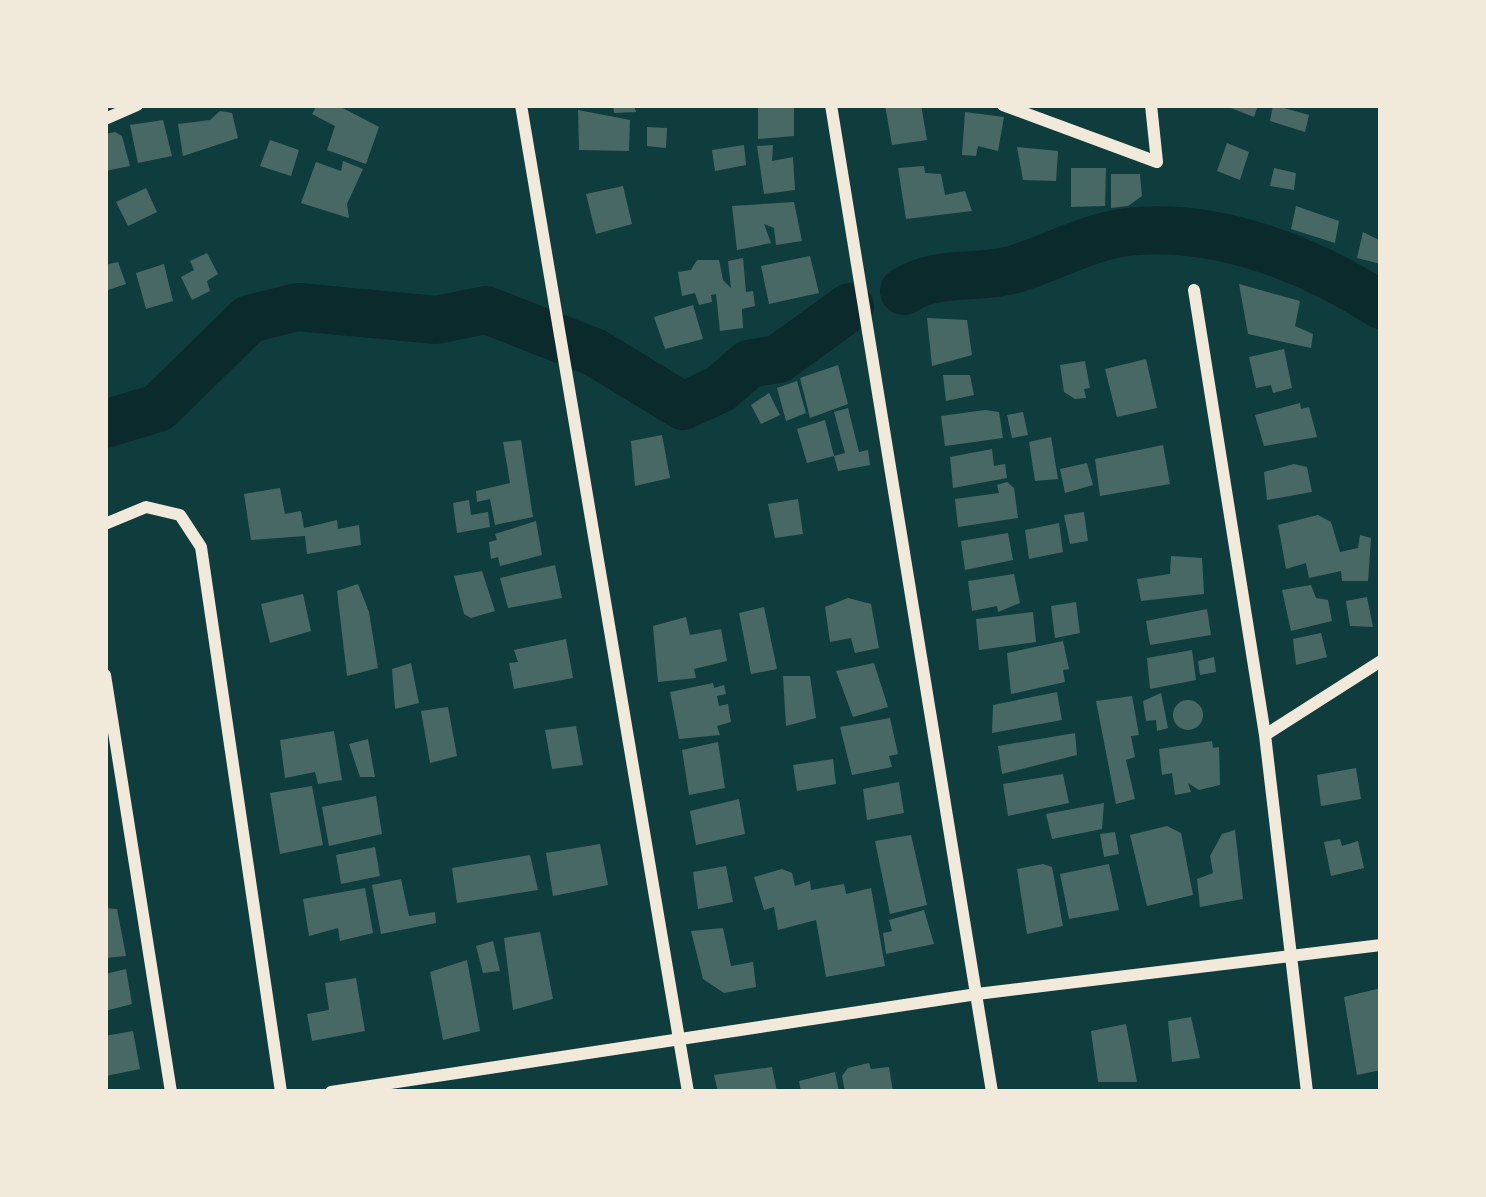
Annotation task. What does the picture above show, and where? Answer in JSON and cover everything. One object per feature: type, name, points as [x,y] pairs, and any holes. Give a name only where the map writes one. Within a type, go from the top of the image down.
[{"type":"street","points":[[105,119],[137,105]]},
{"type":"street","points":[[521,105],[562,372],[688,1092]]},
{"type":"street","points":[[831,105],[992,1092]]},
{"type":"street","points":[[1003,105],[1156,162],[1151,105]]},
{"type":"street","points":[[1194,290],[1265,735],[1307,1092]]},
{"type":"street","points":[[105,524],[146,507],[180,514],[201,547],[281,1092]]},
{"type":"street","points":[[1265,735],[1381,661]]},
{"type":"street","points":[[105,675],[171,1092]]},
{"type":"street","points":[[331,1092],[977,994],[1289,952],[1381,945]]},
{"type":"building","points":[[317,105],[337,105],[379,127],[366,164],[327,150],[335,126],[312,114]]},
{"type":"building","points":[[613,105],[634,105],[636,112],[614,113]]},
{"type":"building","points":[[758,105],[794,105],[794,136],[758,139]]},
{"type":"building","points":[[885,105],[921,105],[927,140],[892,145]]},
{"type":"building","points":[[1223,105],[1258,105],[1254,117]]},
{"type":"building","points":[[1273,105],[1309,115],[1305,132],[1270,121]]},
{"type":"building","points":[[578,110],[630,120],[629,151],[579,150]]},
{"type":"building","points":[[220,111],[232,113],[238,138],[183,156],[178,124],[210,120]]},
{"type":"building","points":[[965,112],[1004,117],[998,151],[978,146],[976,156],[962,155]]},
{"type":"building","points":[[163,120],[172,156],[138,163],[130,125]]},
{"type":"building","points":[[647,127],[667,128],[666,148],[647,146]]},
{"type":"building","points":[[105,134],[122,136],[130,166],[105,171]]},
{"type":"building","points":[[270,140],[299,150],[291,176],[260,166]]},
{"type":"building","points":[[1227,143],[1249,152],[1240,180],[1217,171]]},
{"type":"building","points":[[744,145],[746,165],[715,171],[712,150]]},
{"type":"building","points":[[773,145],[772,161],[793,157],[795,190],[764,194],[757,146]]},
{"type":"building","points":[[1017,147],[1058,151],[1056,181],[1023,180]]},
{"type":"building","points":[[343,161],[363,169],[347,204],[349,218],[301,203],[316,162],[341,171]]},
{"type":"building","points":[[924,166],[925,173],[941,174],[945,195],[965,191],[972,211],[906,219],[898,168]]},
{"type":"building","points":[[1071,168],[1106,168],[1105,206],[1071,207]]},
{"type":"building","points":[[1274,168],[1296,173],[1294,190],[1270,186]]},
{"type":"building","points":[[1111,174],[1140,174],[1142,196],[1128,206],[1111,208]]},
{"type":"building","points":[[623,186],[632,224],[596,234],[586,194]]},
{"type":"building","points":[[146,188],[157,212],[128,226],[116,202]]},
{"type":"building","points":[[794,202],[802,241],[776,245],[774,228],[764,224],[771,243],[737,250],[732,206]]},
{"type":"building","points":[[1296,206],[1339,221],[1335,243],[1291,229]]},
{"type":"building","points":[[1363,232],[1381,241],[1381,264],[1357,258]]},
{"type":"building","points":[[207,253],[218,274],[207,281],[210,291],[192,300],[181,277],[194,270],[190,261]]},
{"type":"building","points":[[810,256],[819,293],[769,304],[761,266]]},
{"type":"building","points":[[743,258],[746,292],[753,291],[755,306],[742,309],[743,328],[720,331],[716,294],[711,295],[712,302],[699,305],[695,293],[682,296],[678,272],[691,270],[697,260],[719,260],[723,280],[731,288],[728,261]]},
{"type":"building","points":[[118,262],[126,284],[105,291],[105,265]]},
{"type":"building","points":[[164,264],[173,301],[146,309],[136,273]]},
{"type":"building","points":[[1239,284],[1300,301],[1295,326],[1313,334],[1311,348],[1248,334]]},
{"type":"building","points":[[693,305],[703,339],[665,349],[654,317]]},
{"type":"building","points":[[927,318],[967,320],[972,355],[932,366]]},
{"type":"building","points":[[1284,349],[1292,388],[1273,393],[1271,385],[1256,388],[1249,357]]},
{"type":"building","points":[[1146,359],[1157,408],[1117,417],[1105,369]]},
{"type":"building","points":[[1085,361],[1090,388],[1084,389],[1086,398],[1075,399],[1064,392],[1060,365]]},
{"type":"building","points":[[838,365],[848,404],[810,418],[800,378]]},
{"type":"building","points":[[943,375],[970,375],[974,395],[946,401]]},
{"type":"building","points":[[797,381],[806,413],[786,421],[777,388]]},
{"type":"building","points":[[769,393],[780,415],[761,424],[751,405]]},
{"type":"building","points":[[1300,403],[1301,409],[1309,407],[1317,437],[1264,446],[1255,415]]},
{"type":"building","points":[[848,408],[859,452],[868,450],[870,465],[838,471],[834,456],[845,453],[834,412]]},
{"type":"building","points":[[999,412],[1003,438],[945,446],[941,416]]},
{"type":"building","points":[[1023,412],[1028,435],[1012,438],[1007,415]]},
{"type":"building","points":[[825,420],[834,456],[807,463],[797,429]]},
{"type":"building","points":[[662,435],[670,478],[635,486],[631,441]]},
{"type":"building","points":[[1051,437],[1058,479],[1035,481],[1029,442]]},
{"type":"building","points":[[521,440],[533,517],[495,525],[490,499],[477,502],[476,491],[510,483],[503,442]]},
{"type":"building","points":[[1163,445],[1170,484],[1100,496],[1095,459]]},
{"type":"building","points":[[992,449],[994,466],[1005,464],[1007,478],[953,488],[950,457]]},
{"type":"building","points":[[1087,463],[1093,485],[1065,493],[1060,469]]},
{"type":"building","points":[[1294,464],[1307,467],[1312,492],[1267,500],[1264,472]]},
{"type":"building","points":[[1007,482],[1014,488],[1018,518],[958,527],[955,499],[999,493],[997,485]]},
{"type":"building","points":[[280,488],[285,514],[301,511],[304,528],[337,520],[338,529],[359,525],[361,545],[307,554],[305,536],[251,540],[244,494]]},
{"type":"building","points":[[798,499],[803,534],[775,538],[768,504]]},
{"type":"building","points":[[469,500],[471,515],[488,512],[490,527],[457,533],[453,503]]},
{"type":"building","points":[[1084,512],[1088,541],[1070,544],[1064,515]]},
{"type":"building","points":[[1318,515],[1331,522],[1340,552],[1358,548],[1360,535],[1371,538],[1368,581],[1342,581],[1341,571],[1309,578],[1306,563],[1286,569],[1278,525]]},
{"type":"building","points":[[536,521],[542,555],[500,566],[498,557],[491,559],[489,542],[497,540],[495,534]]},
{"type":"building","points":[[1059,523],[1063,552],[1029,559],[1025,530]]},
{"type":"building","points":[[1008,533],[1013,560],[965,570],[961,541]]},
{"type":"building","points":[[1171,556],[1202,558],[1204,594],[1141,601],[1137,579],[1170,574]]},
{"type":"building","points":[[555,565],[562,598],[508,608],[500,578]]},
{"type":"building","points":[[482,571],[495,611],[471,618],[464,614],[454,576]]},
{"type":"building","points":[[1014,574],[1020,603],[998,612],[997,606],[972,611],[968,581]]},
{"type":"building","points":[[358,584],[369,612],[378,668],[347,676],[337,591]]},
{"type":"building","points":[[1311,585],[1316,598],[1328,600],[1332,621],[1291,631],[1282,590]]},
{"type":"building","points":[[303,594],[311,631],[270,643],[261,604]]},
{"type":"building","points":[[1367,597],[1373,627],[1350,626],[1346,601]]},
{"type":"building","points":[[848,598],[871,604],[879,648],[855,653],[851,638],[830,642],[825,607]]},
{"type":"building","points":[[1076,602],[1080,633],[1055,638],[1051,606]]},
{"type":"building","points":[[764,607],[777,669],[751,674],[739,613]]},
{"type":"building","points":[[1207,609],[1211,635],[1150,645],[1146,621]]},
{"type":"building","points":[[1033,612],[1036,642],[979,650],[976,619]]},
{"type":"building","points":[[686,617],[690,635],[721,629],[727,661],[694,669],[696,678],[658,682],[653,626]]},
{"type":"building","points":[[1321,633],[1327,657],[1296,665],[1293,639]]},
{"type":"building","points":[[566,639],[573,678],[514,689],[509,663],[518,662],[514,650]]},
{"type":"building","points":[[1063,641],[1069,669],[1063,670],[1065,682],[1011,694],[1007,653]]},
{"type":"building","points":[[1192,650],[1196,680],[1150,689],[1147,658]]},
{"type":"building","points":[[1214,657],[1216,672],[1200,675],[1198,661]]},
{"type":"building","points":[[411,663],[419,703],[395,709],[392,669]]},
{"type":"building","points":[[874,663],[888,707],[853,717],[836,671]]},
{"type":"building","points":[[783,676],[810,676],[816,718],[786,726]]},
{"type":"building","points":[[713,683],[714,688],[724,685],[726,694],[717,696],[719,706],[728,704],[731,722],[717,726],[720,735],[679,739],[670,692]]},
{"type":"building","points":[[1057,692],[1062,720],[992,733],[993,705]]},
{"type":"building","points":[[1161,693],[1168,728],[1157,731],[1156,720],[1146,721],[1143,701]]},
{"type":"building","points":[[1132,696],[1139,735],[1131,736],[1135,757],[1126,760],[1135,799],[1116,804],[1096,701]]},
{"type":"building","points":[[1188,700],[1199,704],[1203,715],[1199,726],[1188,730],[1177,726],[1173,715],[1177,704]]},
{"type":"building","points":[[448,707],[457,756],[430,763],[421,711]]},
{"type":"building","points":[[890,718],[898,754],[889,756],[892,767],[852,775],[840,727]]},
{"type":"building","points":[[576,726],[583,765],[552,769],[545,730]]},
{"type":"building","points":[[334,731],[342,780],[318,784],[315,772],[285,778],[280,740]]},
{"type":"building","points":[[1075,733],[1077,755],[1002,774],[998,746]]},
{"type":"building","points":[[368,739],[375,777],[360,777],[349,744]]},
{"type":"building","points":[[1212,741],[1213,748],[1219,747],[1220,785],[1199,790],[1188,783],[1191,792],[1175,795],[1172,773],[1162,775],[1159,749]]},
{"type":"building","points":[[718,742],[725,788],[689,795],[682,750]]},
{"type":"building","points":[[833,759],[836,784],[797,791],[793,765]]},
{"type":"building","points":[[1356,768],[1361,799],[1321,806],[1317,775]]},
{"type":"building","points":[[1063,774],[1069,803],[1008,816],[1003,784]]},
{"type":"building","points":[[899,782],[904,813],[867,820],[863,789]]},
{"type":"building","points":[[312,786],[323,845],[280,854],[270,793]]},
{"type":"building","points":[[376,796],[382,834],[329,846],[322,807]]},
{"type":"building","points":[[739,799],[745,834],[696,845],[690,811]]},
{"type":"building","points":[[1104,803],[1102,829],[1052,839],[1046,814]]},
{"type":"building","points":[[1167,826],[1181,833],[1193,895],[1147,906],[1130,835]]},
{"type":"building","points":[[1235,830],[1243,899],[1200,907],[1197,879],[1213,873],[1210,856],[1222,834]]},
{"type":"building","points":[[1115,832],[1119,854],[1104,857],[1100,834]]},
{"type":"building","points":[[911,835],[927,905],[890,914],[875,841]]},
{"type":"building","points":[[1340,839],[1342,846],[1358,841],[1364,868],[1331,876],[1324,842]]},
{"type":"building","points":[[600,844],[608,885],[553,896],[546,853]]},
{"type":"building","points":[[375,847],[380,876],[341,884],[336,855]]},
{"type":"building","points":[[530,855],[538,890],[457,903],[452,868]]},
{"type":"building","points":[[1109,864],[1119,910],[1069,919],[1060,874]]},
{"type":"building","points":[[726,866],[733,902],[698,909],[693,872]]},
{"type":"building","points":[[1052,867],[1063,926],[1027,934],[1017,869]]},
{"type":"building","points":[[782,869],[792,873],[795,886],[810,881],[811,890],[844,884],[846,894],[871,888],[885,966],[826,977],[816,920],[778,930],[774,907],[764,910],[754,877]]},
{"type":"building","points":[[401,879],[409,916],[435,912],[436,923],[381,934],[372,885]]},
{"type":"building","points":[[365,888],[373,933],[340,941],[338,928],[309,936],[303,899]]},
{"type":"building","points":[[105,908],[117,909],[126,956],[105,958]]},
{"type":"building","points":[[924,910],[934,944],[886,954],[883,933],[892,931],[889,920]]},
{"type":"building","points":[[723,928],[731,966],[753,962],[756,987],[724,993],[703,979],[691,931]]},
{"type":"building","points":[[540,932],[553,999],[513,1010],[504,938]]},
{"type":"building","points":[[493,941],[500,971],[483,973],[476,946]]},
{"type":"building","points":[[467,960],[480,1031],[443,1040],[430,972]]},
{"type":"building","points":[[126,969],[132,1004],[105,1011],[105,974]]},
{"type":"building","points":[[356,978],[365,1031],[312,1041],[307,1014],[329,1010],[325,983]]},
{"type":"building","points":[[1381,988],[1381,1070],[1357,1075],[1344,997]]},
{"type":"building","points":[[1191,1017],[1200,1058],[1172,1062],[1168,1021]]},
{"type":"building","points":[[1126,1024],[1137,1082],[1098,1082],[1091,1031]]},
{"type":"building","points":[[133,1031],[140,1069],[106,1076],[105,1036]]},
{"type":"building","points":[[869,1063],[871,1069],[889,1067],[893,1092],[845,1092],[842,1076],[848,1068]]},
{"type":"building","points":[[772,1067],[777,1092],[718,1092],[714,1075]]},
{"type":"building","points":[[835,1072],[839,1092],[801,1092],[799,1081]]},
{"type":"waterway","points":[[904,291],[944,277],[1012,270],[1112,235],[1160,230],[1259,247],[1322,272],[1381,305]]},
{"type":"waterway","points":[[105,424],[158,408],[249,319],[298,307],[436,320],[486,310],[594,352],[683,406],[720,389],[749,364],[778,359],[850,307]]}]
